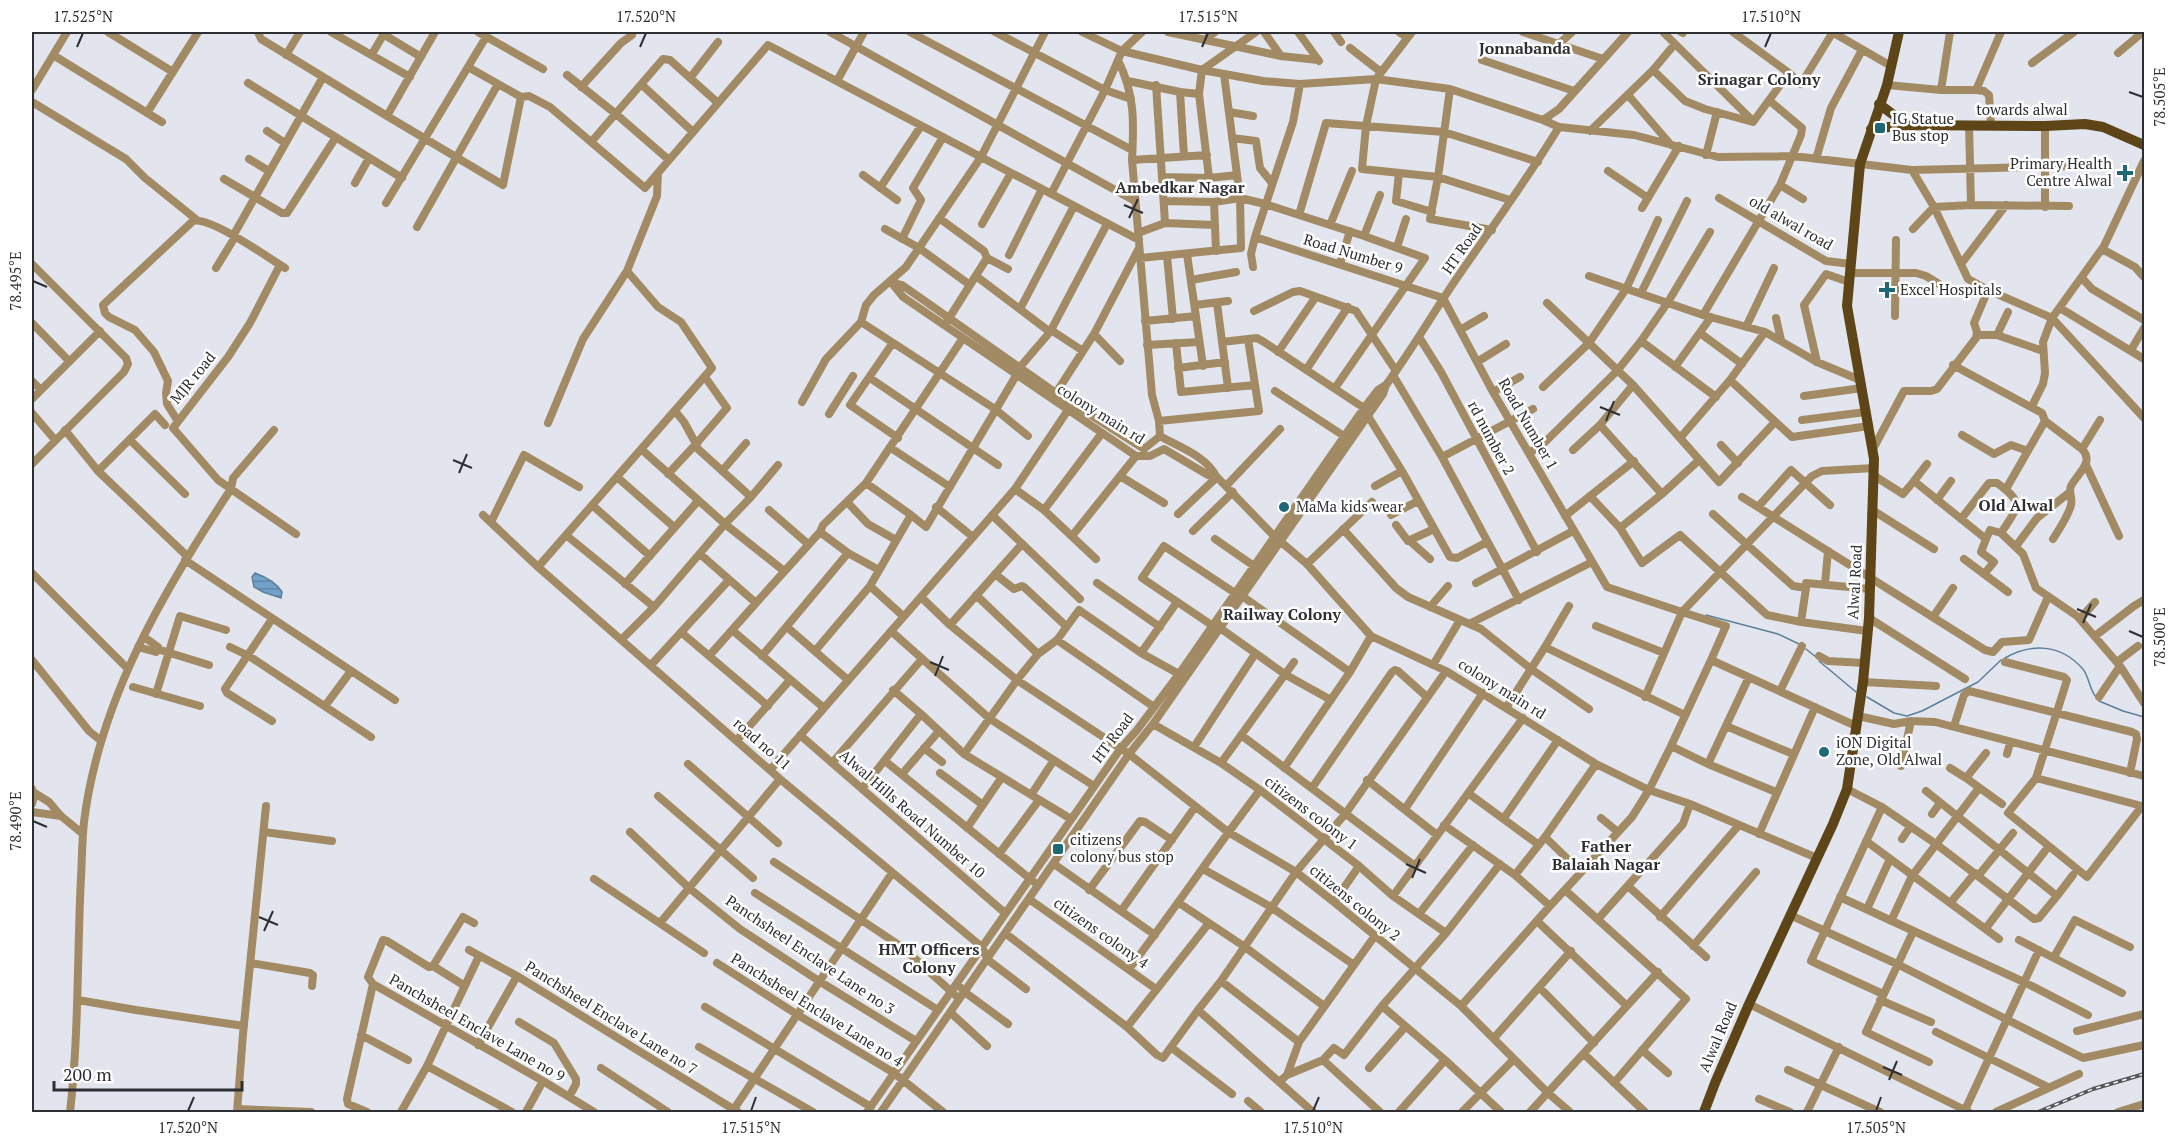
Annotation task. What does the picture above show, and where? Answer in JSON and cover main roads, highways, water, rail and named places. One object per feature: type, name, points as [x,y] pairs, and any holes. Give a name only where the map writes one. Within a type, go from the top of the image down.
[{"type":"main road","name":"Alwal Road","points":[[1704,1113],[1749,1004],[1847,789],[1863,682],[1869,618],[1874,471],[1873,448],[1847,306],[1860,164],[1887,85],[1899,32]]},
{"type":"main road","points":[[1880,104],[1907,125]]},
{"type":"main road","name":"towards alwal","points":[[1871,129],[1907,125],[2098,125],[2140,143],[2137,145],[2145,150]]},
{"type":"water","points":[[255,573],[277,585],[282,592],[281,598],[254,587],[252,577]]},
{"type":"waterway","points":[[1706,615],[1778,634],[1799,644]]},
{"type":"waterway","points":[[2005,658],[2035,648],[2055,650],[2073,660],[2084,671],[2096,697]]},
{"type":"waterway","points":[[1806,649],[1816,657]]},
{"type":"waterway","points":[[1867,697],[1894,713],[1907,716],[1922,711],[1978,682],[2001,660]]},
{"type":"waterway","points":[[1819,661],[1856,692]]},
{"type":"waterway","points":[[2099,701],[2144,717]]},
{"type":"railway","points":[[2038,1112],[2093,1089],[2144,1074]]},
{"type":"place","name":"IG Statue Bus stop","points":[[1880,128]]},
{"type":"place","name":"Primary Health Centre Alwal","points":[[2125,173]]},
{"type":"place","name":"Excel Hospitals","points":[[1887,290]]},
{"type":"place","name":"MaMa kids wear","points":[[1284,507]]},
{"type":"place","name":"iON Digital Zone, Old Alwal","points":[[1824,752]]},
{"type":"place","name":"citizens colony bus stop","points":[[1058,849]]},
{"type":"district","name":"Jonnabanda","points":[[1525,48]]},
{"type":"district","name":"Srinagar Colony","points":[[1759,79]]},
{"type":"district","name":"Ambedkar Nagar","points":[[1180,187]]},
{"type":"district","name":"Old Alwal","points":[[2016,505]]},
{"type":"district","name":"Railway Colony","points":[[1282,614]]},
{"type":"district","name":"Father Balaiah Nagar","points":[[1606,855]]},
{"type":"district","name":"HMT Officers Colony","points":[[929,958]]}]
